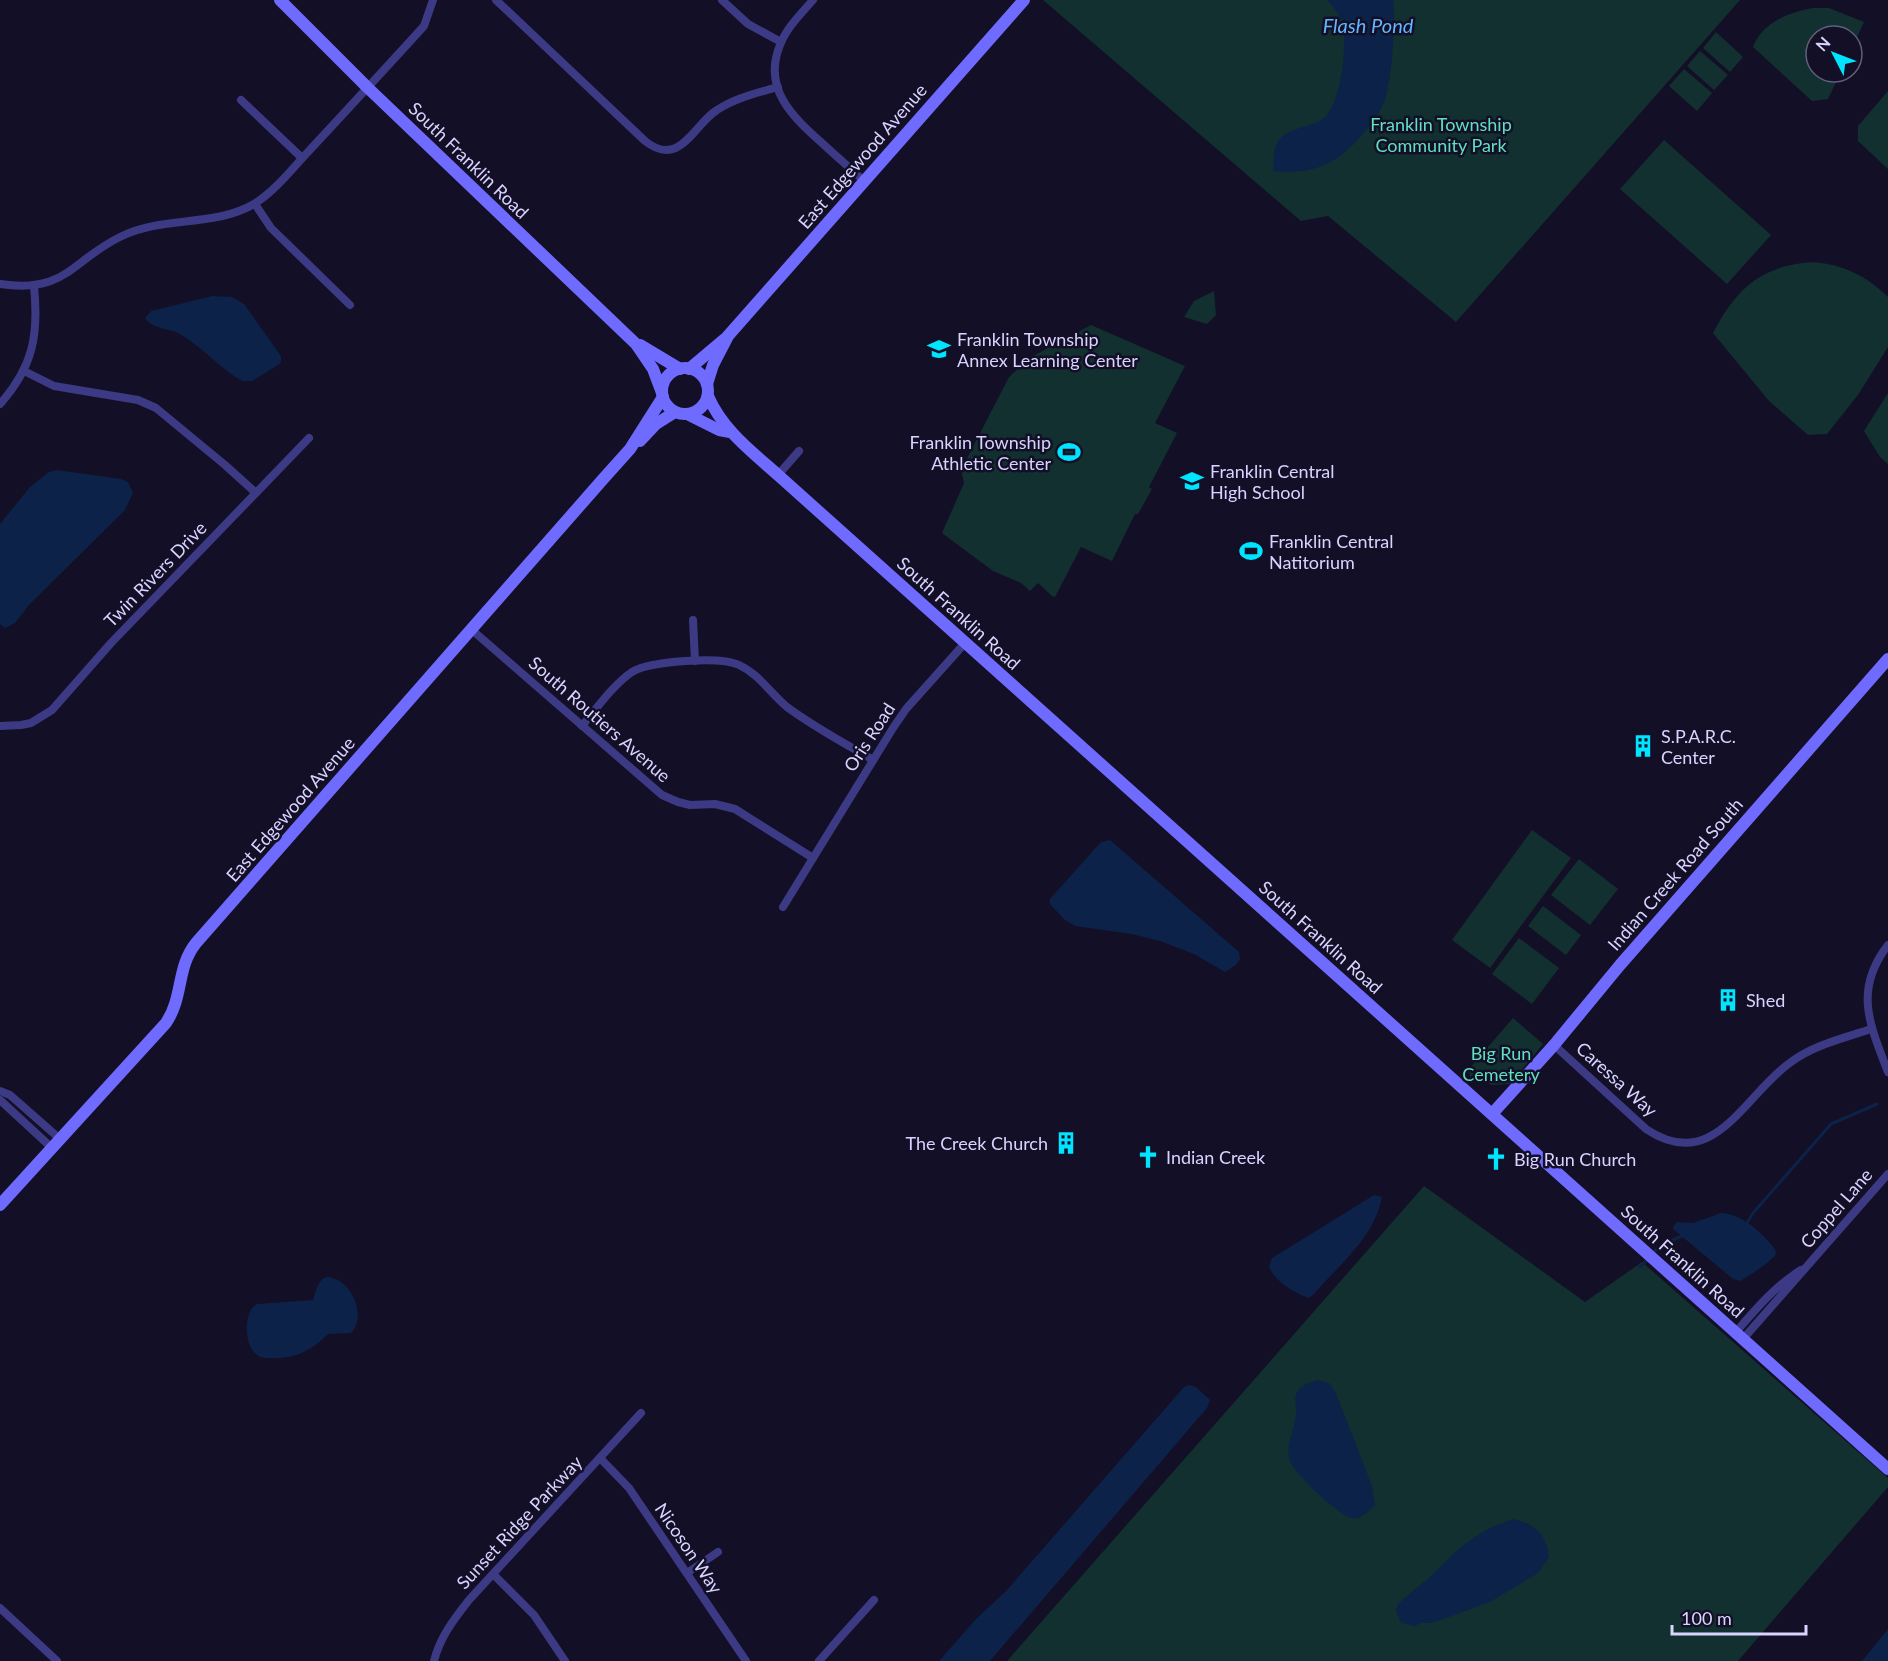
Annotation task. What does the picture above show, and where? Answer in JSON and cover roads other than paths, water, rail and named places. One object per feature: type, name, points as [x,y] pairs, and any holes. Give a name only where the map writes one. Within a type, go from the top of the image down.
[{"type":"main road","name":"South Franklin Road","points":[[280,0],[368,88],[636,344],[654,370],[662,395]]},
{"type":"main road","name":"East Edgewood Avenue","points":[[727,336],[1024,0]]},
{"type":"main road","points":[[630,448],[662,395],[667,377],[685,369],[727,336]]},
{"type":"main road","points":[[630,448],[656,424],[681,413],[699,410],[727,336]]},
{"type":"main road","name":"South Franklin Road","points":[[636,344],[685,369]]},
{"type":"main road","points":[[685,369],[700,374],[707,390]]},
{"type":"main road","name":"South Franklin Road","points":[[707,390],[717,416],[730,432],[1888,1469]]},
{"type":"main road","points":[[662,395],[666,405],[681,413]]},
{"type":"main road","name":"South Franklin Road","points":[[681,413],[719,430],[730,432]]},
{"type":"main road","name":"East Edgewood Avenue","points":[[0,1205],[166,1023],[177,1002],[183,968],[191,949],[630,448]]},
{"type":"main road","name":"Indian Creek Road South","points":[[1492,1114],[1888,659]]},
{"type":"street","points":[[0,284],[34,286],[61,277],[110,242],[136,230],[222,215],[255,204],[266,196],[424,26],[433,0]]},
{"type":"street","points":[[496,0],[645,141],[656,147],[676,148],[690,139],[714,112],[733,101],[778,87]]},
{"type":"street","points":[[722,0],[748,24],[781,42]]},
{"type":"street","points":[[813,0],[789,28],[781,42],[776,62],[778,87],[784,103],[794,117],[864,181]]},
{"type":"street","points":[[241,100],[302,158]]},
{"type":"street","points":[[255,204],[271,228],[350,305]]},
{"type":"street","points":[[0,404],[24,371],[36,332],[34,286]]},
{"type":"street","points":[[24,371],[60,388],[138,400],[156,408],[256,493]]},
{"type":"street","name":"Twin Rivers Drive","points":[[0,726],[32,723],[52,710],[111,643],[309,438]]},
{"type":"street","points":[[778,475],[800,451]]},
{"type":"street","points":[[693,620],[695,661]]},
{"type":"street","name":"South Routiers Avenue","points":[[472,630],[666,797],[690,805],[715,804],[735,809],[813,858]]},
{"type":"street","name":"Oris Road","points":[[783,907],[906,709],[965,643]]},
{"type":"street","points":[[582,726],[630,673],[650,664],[721,661],[741,666],[752,673],[793,711],[873,760]]},
{"type":"street","points":[[1888,945],[1874,967],[1868,985],[1867,1006],[1871,1029],[1888,1072]]},
{"type":"street","name":"Caressa Way","points":[[1554,1045],[1646,1129],[1660,1138],[1689,1143],[1703,1141],[1728,1126],[1769,1079],[1793,1060],[1826,1043],[1871,1029]]},
{"type":"street","points":[[0,1091],[10,1095],[56,1144]]},
{"type":"street","points":[[0,1100],[56,1144]]},
{"type":"street","name":"Coppel Lane","points":[[1739,1336],[1772,1292],[1783,1281],[1809,1265],[1888,1174]]},
{"type":"street","name":"Sunset Ridge Parkway","points":[[434,1661],[447,1629],[469,1600],[641,1413]]},
{"type":"street","name":"Nicoson Way","points":[[600,1458],[629,1488],[746,1661]]},
{"type":"street","points":[[687,1574],[718,1552]]},
{"type":"street","points":[[493,1574],[534,1615],[565,1661]]},
{"type":"street","points":[[819,1661],[874,1600]]},
{"type":"street","points":[[0,1608],[57,1661]]},
{"type":"water","name":"Flash Pond","points":[[1327,0],[1393,0],[1392,54],[1386,95],[1381,109],[1368,128],[1353,145],[1333,161],[1323,166],[1300,171],[1273,171],[1275,149],[1281,137],[1292,130],[1313,124],[1325,117],[1331,110],[1335,99],[1342,72],[1344,32],[1340,17]]},
{"type":"water","points":[[212,296],[232,297],[244,304],[281,356],[281,362],[278,365],[252,381],[242,381],[187,338],[156,326],[145,318],[151,311]]},
{"type":"water","points":[[57,470],[121,479],[128,482],[133,493],[125,510],[29,605],[15,623],[5,628],[0,624],[0,524],[30,487],[49,472]]},
{"type":"water","points":[[1110,840],[1239,952],[1240,959],[1236,965],[1225,972],[1194,954],[1160,941],[1131,934],[1075,926],[1065,920],[1050,904],[1050,899],[1101,842]]},
{"type":"water","points":[[1374,1195],[1382,1197],[1372,1225],[1354,1250],[1313,1295],[1308,1298],[1303,1296],[1286,1286],[1272,1272],[1269,1267],[1272,1258]]},
{"type":"water","points":[[1721,1213],[1744,1220],[1775,1249],[1776,1254],[1770,1260],[1740,1281],[1733,1279],[1673,1229],[1677,1222],[1693,1223]]},
{"type":"water","points":[[326,1277],[343,1283],[354,1299],[358,1317],[351,1333],[328,1334],[308,1350],[294,1356],[265,1358],[256,1354],[247,1336],[247,1321],[252,1308],[257,1304],[313,1300],[319,1284]]},
{"type":"water","points":[[1317,1380],[1329,1383],[1336,1393],[1372,1486],[1375,1505],[1359,1518],[1346,1515],[1327,1502],[1298,1473],[1289,1459],[1297,1392],[1308,1383]]},
{"type":"water","points":[[1189,1385],[1196,1387],[1210,1400],[1207,1408],[990,1661],[939,1661],[976,1619],[1006,1591],[1184,1387]]},
{"type":"water","points":[[1514,1519],[1534,1528],[1545,1542],[1549,1557],[1538,1573],[1490,1602],[1432,1623],[1421,1623],[1415,1626],[1401,1623],[1396,1611],[1398,1604],[1472,1539],[1492,1527]]},
{"type":"water","points":[[1888,1629],[1888,1661],[1862,1661]]},
{"type":"waterway","points":[[1747,1223],[1753,1213],[1831,1124],[1877,1104]]},
{"type":"waterway","points":[[1653,1253],[1661,1245],[1682,1236]]},
{"type":"waterway","points":[[1640,1267],[1649,1258]]},
{"type":"place","name":"Franklin Township Annex Learning Center","points":[[939,349]]},
{"type":"place","name":"Franklin Township Athletic Center","points":[[1069,452]]},
{"type":"place","name":"Franklin Central High School","points":[[1192,481]]},
{"type":"place","name":"Franklin Central Natitorium","points":[[1251,551]]},
{"type":"place","name":"S.P.A.R.C. Center","points":[[1643,746]]},
{"type":"place","name":"Shed","points":[[1728,1000]]},
{"type":"place","name":"The Creek Church","points":[[1066,1143]]},
{"type":"place","name":"Indian Creek","points":[[1148,1157]]},
{"type":"place","name":"Big Run Church","points":[[1496,1159]]},
{"type":"park label","name":"Franklin Township Community Park","points":[[1441,134]]},
{"type":"park label","name":"Big Run Cemetery","points":[[1501,1063]]}]
